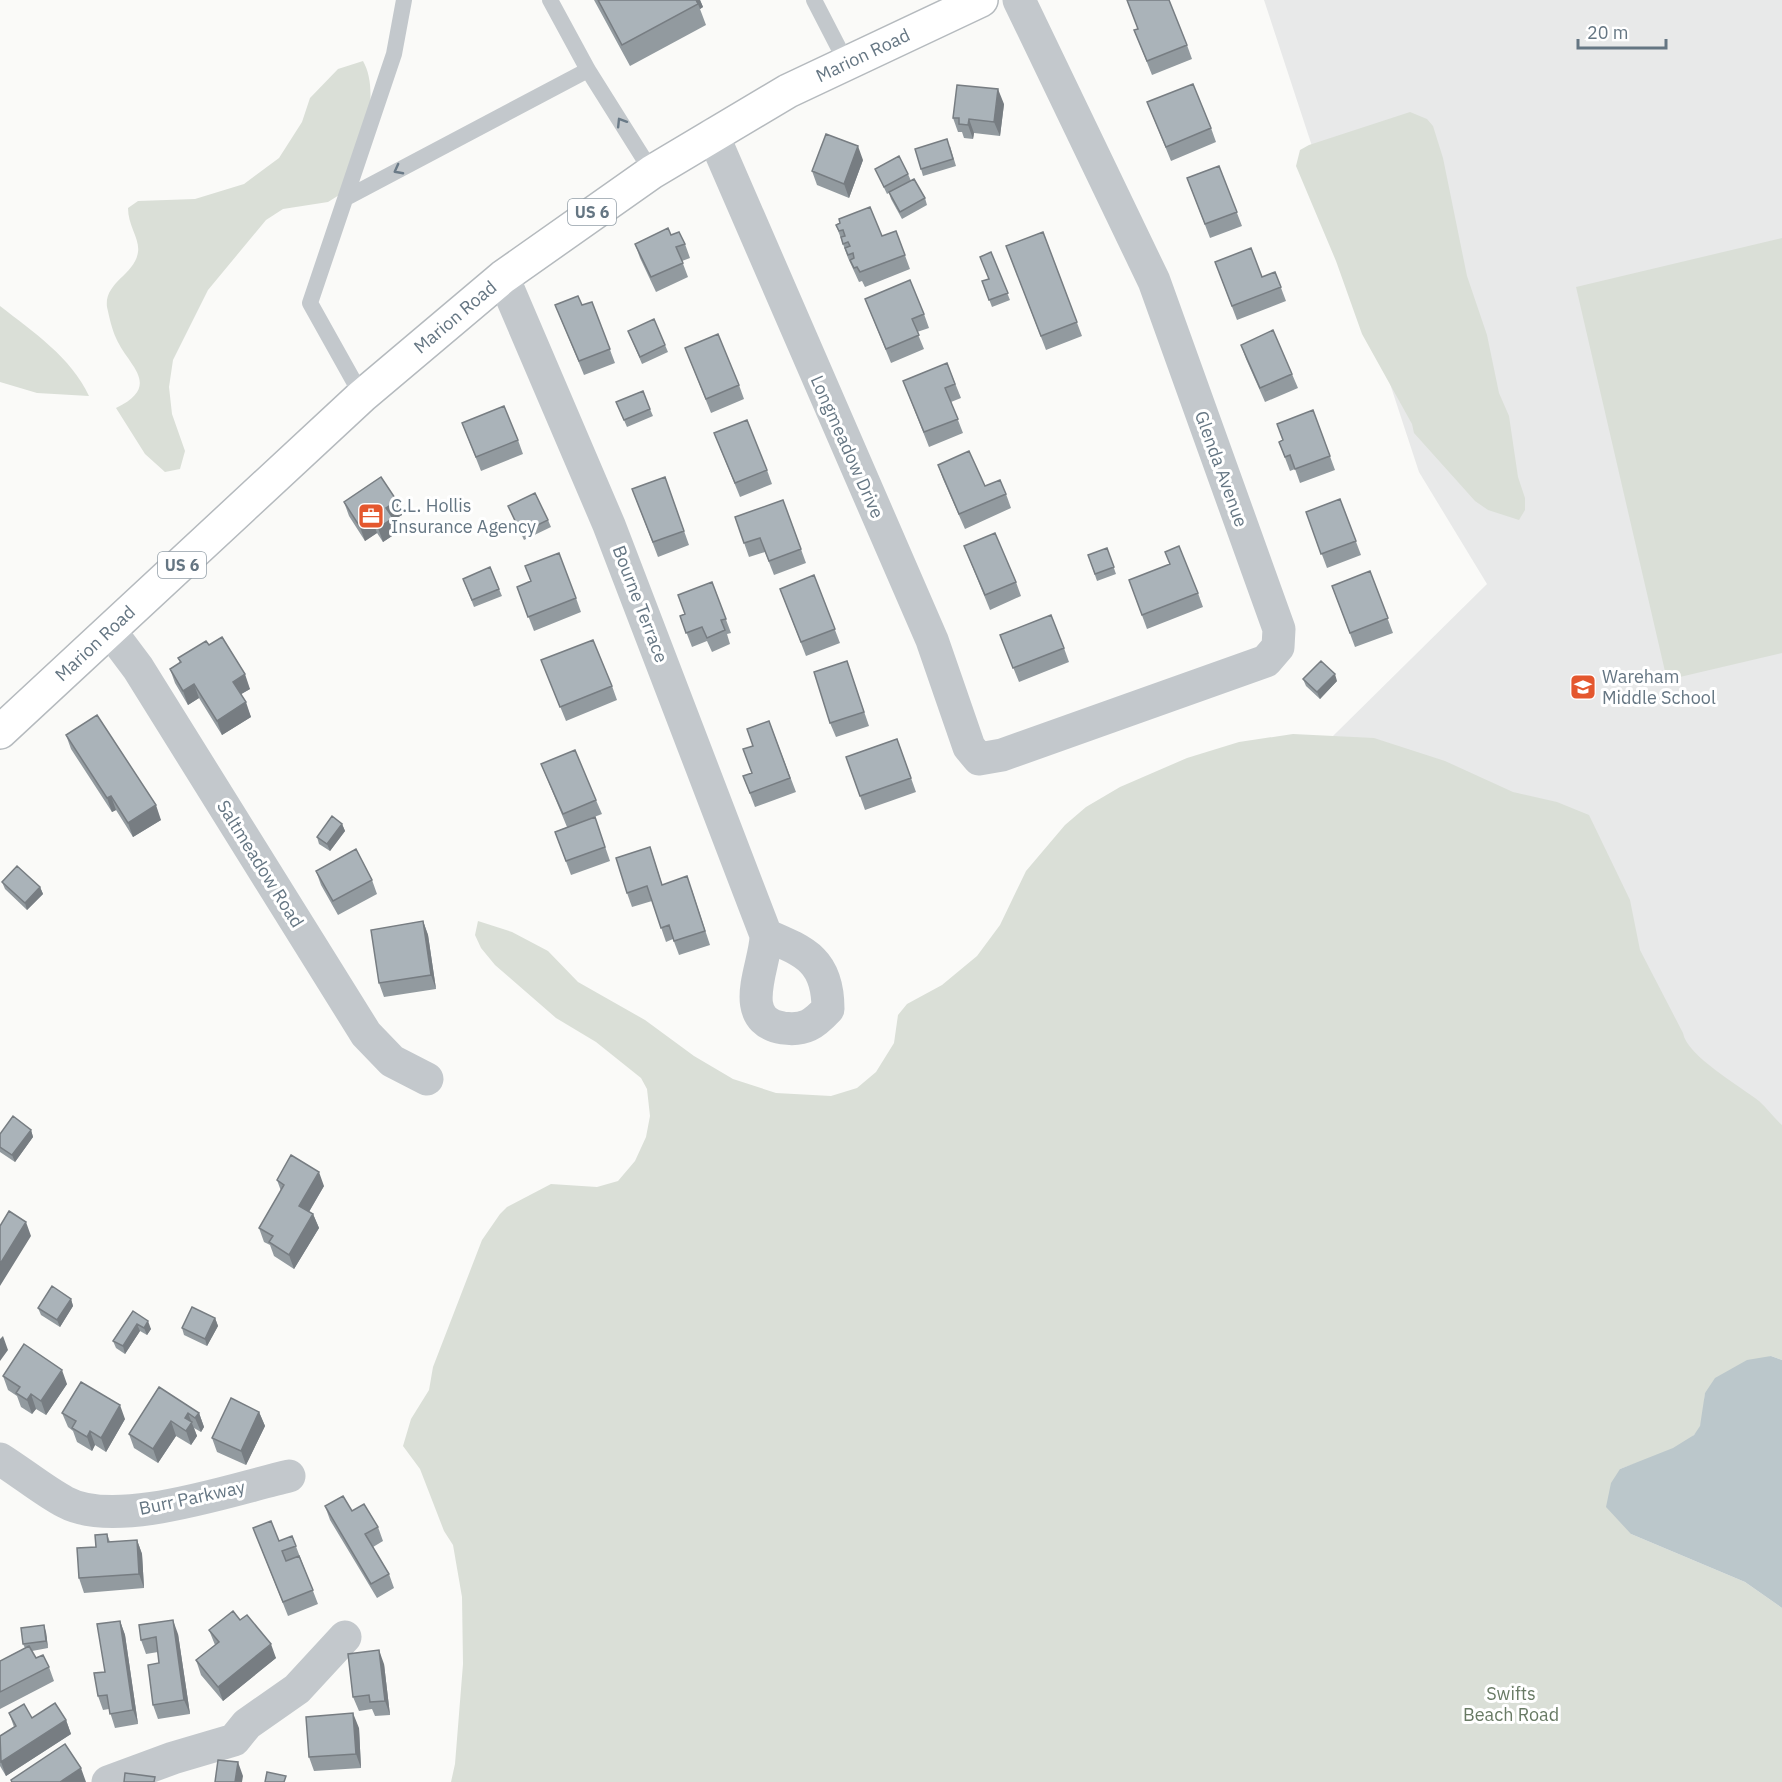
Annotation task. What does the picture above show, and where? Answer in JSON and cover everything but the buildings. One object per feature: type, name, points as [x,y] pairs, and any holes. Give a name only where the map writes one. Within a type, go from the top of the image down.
[{"type":"main road","name":"Marion Road","points":[[0,732],[111,632],[362,396],[503,277],[652,172],[712,135],[788,91],[981,0]]},
{"type":"street","name":"Glenda Avenue","points":[[979,759],[1002,755],[1220,680],[1266,661],[1278,647],[1279,629],[1154,281],[1019,0]]},
{"type":"street","name":"Longmeadow Drive","points":[[712,135],[932,640],[969,747],[979,759]]},
{"type":"street","name":"Bourne Terrace","points":[[503,277],[609,525],[766,935]]},
{"type":"street","name":"Saltmeadow Road","points":[[111,632],[138,668],[366,1034],[392,1061],[427,1079]]},
{"type":"street","name":"Burr Parkway","points":[[0,1459],[66,1503],[109,1514],[151,1510],[289,1476]]},
{"type":"street","points":[[108,1782],[234,1740],[247,1724],[297,1689],[345,1637]]},
{"type":"lane","points":[[550,0],[588,70],[652,172]]},
{"type":"lane","points":[[814,0],[847,64]]},
{"type":"lane","points":[[362,396],[310,303],[394,54],[402,1]]},
{"type":"lane","points":[[346,198],[588,70]]},
{"type":"shaded area","name":"Wareham Middle School","points":[[1264,0],[1782,0],[1782,1249],[1260,808],[1487,584],[1419,472]]},
{"type":"shaded area","points":[[1771,1356],[1782,1360],[1782,1608],[1745,1582],[1631,1534],[1606,1507],[1611,1483],[1620,1469],[1673,1448],[1694,1435],[1700,1426],[1705,1393],[1715,1378],[1747,1360]]},
{"type":"green space","points":[[363,61],[368,74],[370,106],[368,124],[352,187],[328,202],[283,209],[266,220],[208,290],[173,360],[169,387],[172,414],[185,451],[180,469],[165,472],[145,454],[116,408],[130,400],[138,391],[140,383],[134,366],[115,335],[107,307],[110,291],[131,267],[138,252],[128,208],[138,201],[195,199],[244,184],[279,158],[302,122],[310,98],[338,69]]},
{"type":"green space","points":[[1410,112],[1427,119],[1433,126],[1443,158],[1467,276],[1487,335],[1499,393],[1509,416],[1518,477],[1525,498],[1525,510],[1519,520],[1488,510],[1475,501],[1414,433],[1412,424],[1362,334],[1336,261],[1296,166],[1300,150],[1309,145]]},
{"type":"green space","points":[[1782,238],[1782,653],[1667,680],[1576,287]]},
{"type":"green space","points":[[0,306],[62,357],[89,396],[37,393],[0,382]]},
{"type":"green space","name":"Swifts Beach Road","points":[[1293,734],[1374,738],[1445,761],[1513,792],[1557,802],[1589,815],[1630,900],[1640,950],[1687,1042],[1704,1061],[1759,1101],[1782,1125],[1782,1360],[1771,1356],[1705,1393],[1701,1423],[1695,1435],[1664,1453],[1620,1469],[1631,1534],[1745,1582],[1782,1608],[1782,1782],[451,1782],[455,1764],[463,1664],[462,1597],[453,1545],[444,1531],[420,1469],[403,1446],[411,1419],[429,1390],[433,1367],[482,1240],[500,1214],[507,1207],[551,1184],[597,1187],[618,1181],[635,1161],[646,1137],[650,1116],[647,1089],[641,1078],[596,1042],[556,1018],[495,965],[481,948],[475,935],[478,921],[512,932],[548,951],[578,982],[645,1020],[694,1056],[733,1079],[776,1093],[831,1096],[857,1088],[876,1072],[894,1043],[898,1015],[907,1004],[942,985],[977,956],[1000,925],[1026,871],[1065,825],[1086,807],[1120,787],[1187,758],[1239,742]]},
{"type":"place","name":"C.L. Hollis Insurance Agency","points":[[371,516]]},
{"type":"place","name":"Wareham Middle School","points":[[1583,687]]}]
